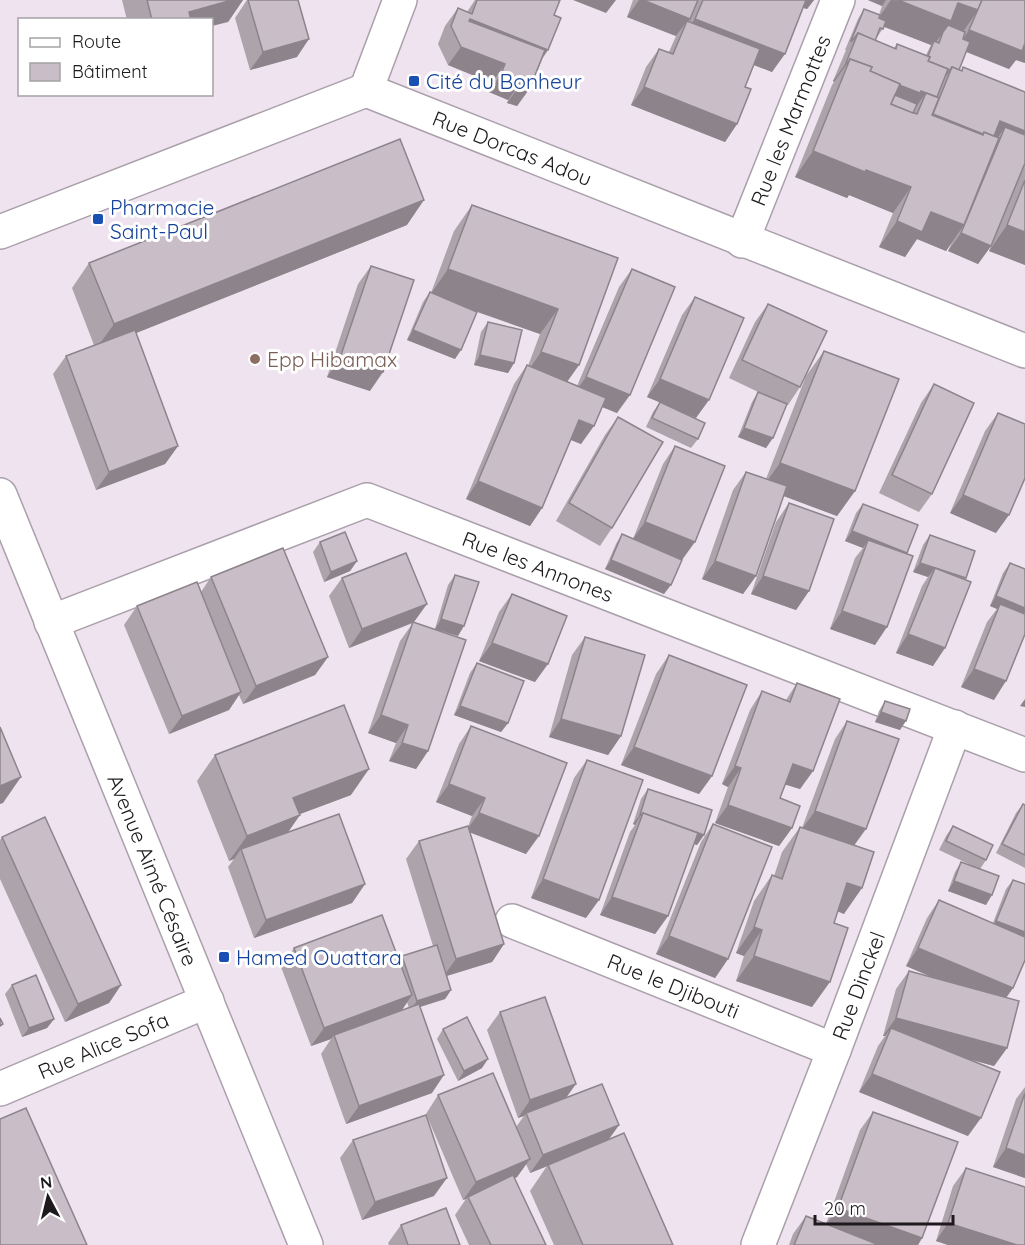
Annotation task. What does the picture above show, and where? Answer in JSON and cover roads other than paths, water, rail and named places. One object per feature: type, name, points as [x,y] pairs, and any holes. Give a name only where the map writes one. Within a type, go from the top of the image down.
[{"type":"street","points":[[0,231],[366,90],[400,0]]},
{"type":"street","name":"Rue les Marmottes","points":[[742,241],[838,0]]},
{"type":"street","name":"Rue Dorcas Adou","points":[[366,90],[742,241],[1025,351]]},
{"type":"street","name":"Avenue Aimé Césaire","points":[[0,495],[306,1245]]},
{"type":"street","name":"Rue les Annones","points":[[51,622],[367,500],[1025,755]]},
{"type":"street","name":"Rue Dinckel","points":[[758,1245],[955,727]]},
{"type":"street","name":"Rue le Djibouti","points":[[512,921],[834,1050]]},
{"type":"street","name":"Rue Alice Sofa","points":[[0,1089],[207,1001]]},
{"type":"place","name":"Cité du Bonheur","points":[[414,81]]},
{"type":"place","name":"Pharmacie Saint-Paul","points":[[98,219]]},
{"type":"place","name":"Epp Hibamax","points":[[255,359]]},
{"type":"place","name":"Hamed Ouattara","points":[[224,957]]}]
